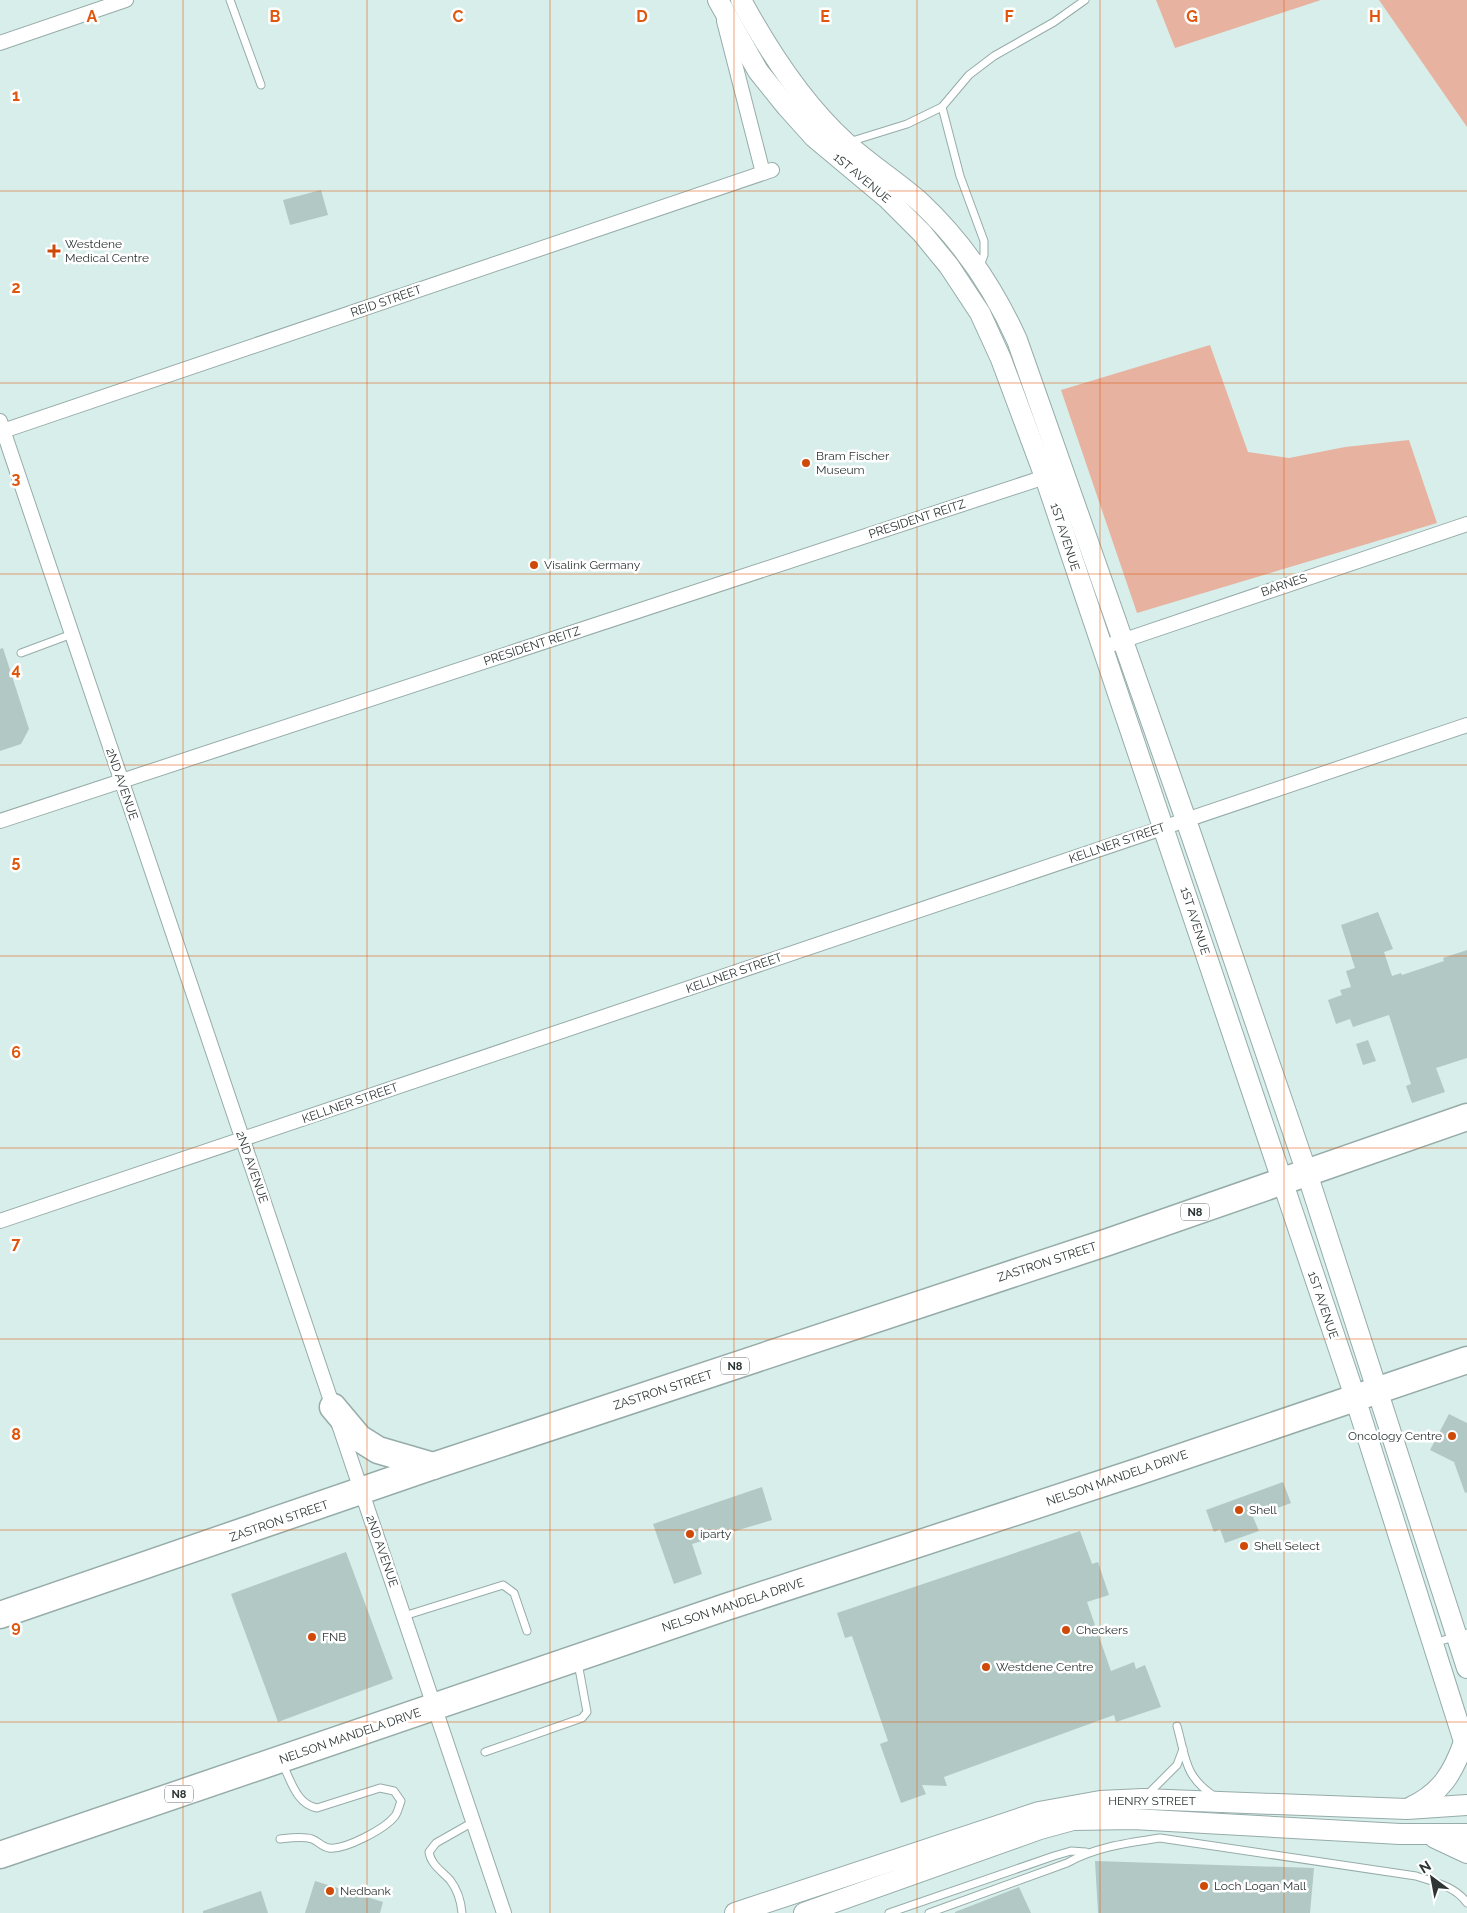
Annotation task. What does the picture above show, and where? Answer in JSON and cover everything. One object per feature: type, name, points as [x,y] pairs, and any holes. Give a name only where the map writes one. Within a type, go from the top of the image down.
[{"type":"highway","name":"ZASTRON STREET","points":[[0,1615],[433,1466],[1108,1242],[1467,1117]]},
{"type":"highway","name":"NELSON MANDELA DRIVE","points":[[0,1855],[726,1607],[1140,1471],[1467,1360]]},
{"type":"highway","points":[[333,1407],[359,1438],[378,1450],[433,1466]]},
{"type":"street","points":[[0,43],[126,0]]},
{"type":"street","name":"1ST AVENUE","points":[[740,0],[755,27],[798,90],[846,143],[919,202],[954,236],[983,274],[1018,340],[1307,1173],[1431,1644],[1466,1746]]},
{"type":"street","name":"1ST AVENUE","points":[[718,2],[758,71],[786,107],[825,147],[887,198],[922,233],[949,266],[980,313],[1001,359],[1045,477],[1281,1181],[1462,1634],[1467,1668]]},
{"type":"street","name":"REID STREET","points":[[1,428],[768,172],[718,2]]},
{"type":"street","points":[[966,292],[983,274]]},
{"type":"street","name":"2ND AVENUE","points":[[1,428],[504,1913]]},
{"type":"street","name":"PRESIDENT REITZ","points":[[0,821],[1064,470]]},
{"type":"street","name":"BARNES","points":[[1101,648],[1467,524]]},
{"type":"street","name":"KELLNER STREET","points":[[0,1221],[1467,725]]},
{"type":"street","points":[[1407,1809],[1426,1800],[1439,1789],[1456,1765],[1466,1746]]},
{"type":"street","name":"HENRY STREET","points":[[735,1913],[1039,1812],[1100,1801],[1144,1799],[1407,1809],[1467,1805]]},
{"type":"street","name":"HENRY STREET","points":[[804,1913],[1040,1829],[1073,1820],[1164,1820],[1429,1835],[1467,1834]]},
{"type":"street","points":[[1429,1835],[1467,1853]]},
{"type":"lane","points":[[230,0],[261,85]]},
{"type":"lane","points":[[846,143],[907,124],[942,107],[969,75],[994,56],[1054,22],[1085,0]]},
{"type":"lane","points":[[942,107],[960,176],[984,241],[983,274]]},
{"type":"lane","points":[[20,653],[72,634]]},
{"type":"lane","points":[[404,1616],[503,1585],[514,1593],[527,1631]]},
{"type":"lane","points":[[1431,1644],[1462,1634]]},
{"type":"lane","points":[[485,1752],[582,1718],[587,1712],[588,1704],[577,1658]]},
{"type":"lane","points":[[1177,1726],[1186,1764],[1195,1781],[1220,1801]]},
{"type":"lane","points":[[1144,1799],[1177,1765],[1183,1749]]},
{"type":"lane","points":[[280,1839],[295,1837],[313,1839],[330,1849],[340,1847],[385,1826],[397,1815],[401,1802],[394,1791],[380,1788],[317,1808],[306,1806],[299,1797],[281,1760]]},
{"type":"lane","points":[[462,1913],[458,1895],[451,1882],[430,1860],[429,1852],[436,1843],[473,1822]]},
{"type":"lane","points":[[929,1913],[1067,1863],[1086,1852],[1124,1843],[1160,1838],[1416,1876],[1448,1887],[1462,1896],[1467,1903]]},
{"type":"lane","points":[[889,1913],[1054,1856],[1071,1851],[1086,1852]]},
{"type":"shaded area","points":[[1156,0],[1321,0],[1175,48]]},
{"type":"shaded area","points":[[1379,0],[1467,0],[1467,127]]},
{"type":"shaded area","points":[[1210,345],[1248,452],[1289,458],[1345,447],[1409,440],[1437,523],[1137,613],[1061,390]]},
{"type":"building","points":[[321,190],[328,215],[290,225],[283,200]]},
{"type":"building","points":[[3,648],[29,729],[21,744],[0,751],[0,649]]},
{"type":"building","points":[[1378,912],[1393,949],[1384,952],[1392,976],[1401,973],[1402,975],[1444,961],[1443,958],[1467,950],[1467,1058],[1436,1068],[1445,1092],[1412,1103],[1406,1086],[1411,1084],[1389,1015],[1353,1027],[1350,1019],[1336,1024],[1328,1000],[1342,995],[1340,990],[1351,987],[1346,971],[1355,968],[1341,925]]},
{"type":"building","points":[[1368,1040],[1376,1061],[1363,1065],[1356,1044]]},
{"type":"building","name":"Oncology Centre","points":[[1449,1414],[1467,1423],[1467,1492],[1465,1493],[1454,1462],[1430,1450]]},
{"type":"building","points":[[1283,1482],[1291,1503],[1253,1517],[1259,1531],[1225,1543],[1220,1529],[1214,1532],[1206,1510]]},
{"type":"building","name":"iparty","points":[[762,1487],[772,1520],[692,1544],[702,1574],[674,1584],[653,1524]]},
{"type":"building","name":"Westdene Centre","points":[[1080,1531],[1092,1564],[1098,1562],[1109,1595],[1087,1602],[1111,1671],[1134,1662],[1136,1669],[1145,1665],[1161,1707],[1116,1722],[1114,1715],[944,1777],[947,1786],[922,1785],[926,1794],[901,1803],[880,1744],[888,1741],[852,1636],[845,1638],[837,1613]]},
{"type":"building","name":"FNB","points":[[346,1552],[393,1679],[278,1722],[231,1594]]},
{"type":"building","name":"Loch Logan Mall","points":[[1095,1861],[1314,1868],[1310,1913],[1098,1913]]},
{"type":"building","name":"Nedbank","points":[[315,1881],[383,1902],[380,1913],[305,1913]]},
{"type":"building","points":[[1019,1887],[1031,1913],[955,1913],[955,1912]]},
{"type":"building","points":[[261,1891],[268,1913],[203,1913],[203,1911]]},
{"type":"place","name":"Westdene Medical Centre","points":[[54,251]]},
{"type":"place","name":"Bram Fischer Museum","points":[[806,463]]},
{"type":"place","name":"Visalink Germany","points":[[534,565]]},
{"type":"place","name":"Oncology Centre","points":[[1452,1436]]},
{"type":"place","name":"Shell","points":[[1239,1510]]},
{"type":"place","name":"iparty","points":[[690,1534]]},
{"type":"place","name":"Shell Select","points":[[1244,1546]]},
{"type":"place","name":"Checkers","points":[[1066,1630]]},
{"type":"place","name":"FNB","points":[[312,1637]]},
{"type":"place","name":"Westdene Centre","points":[[986,1667]]},
{"type":"place","name":"Loch Logan Mall","points":[[1204,1886]]},
{"type":"place","name":"Nedbank","points":[[330,1891]]}]
